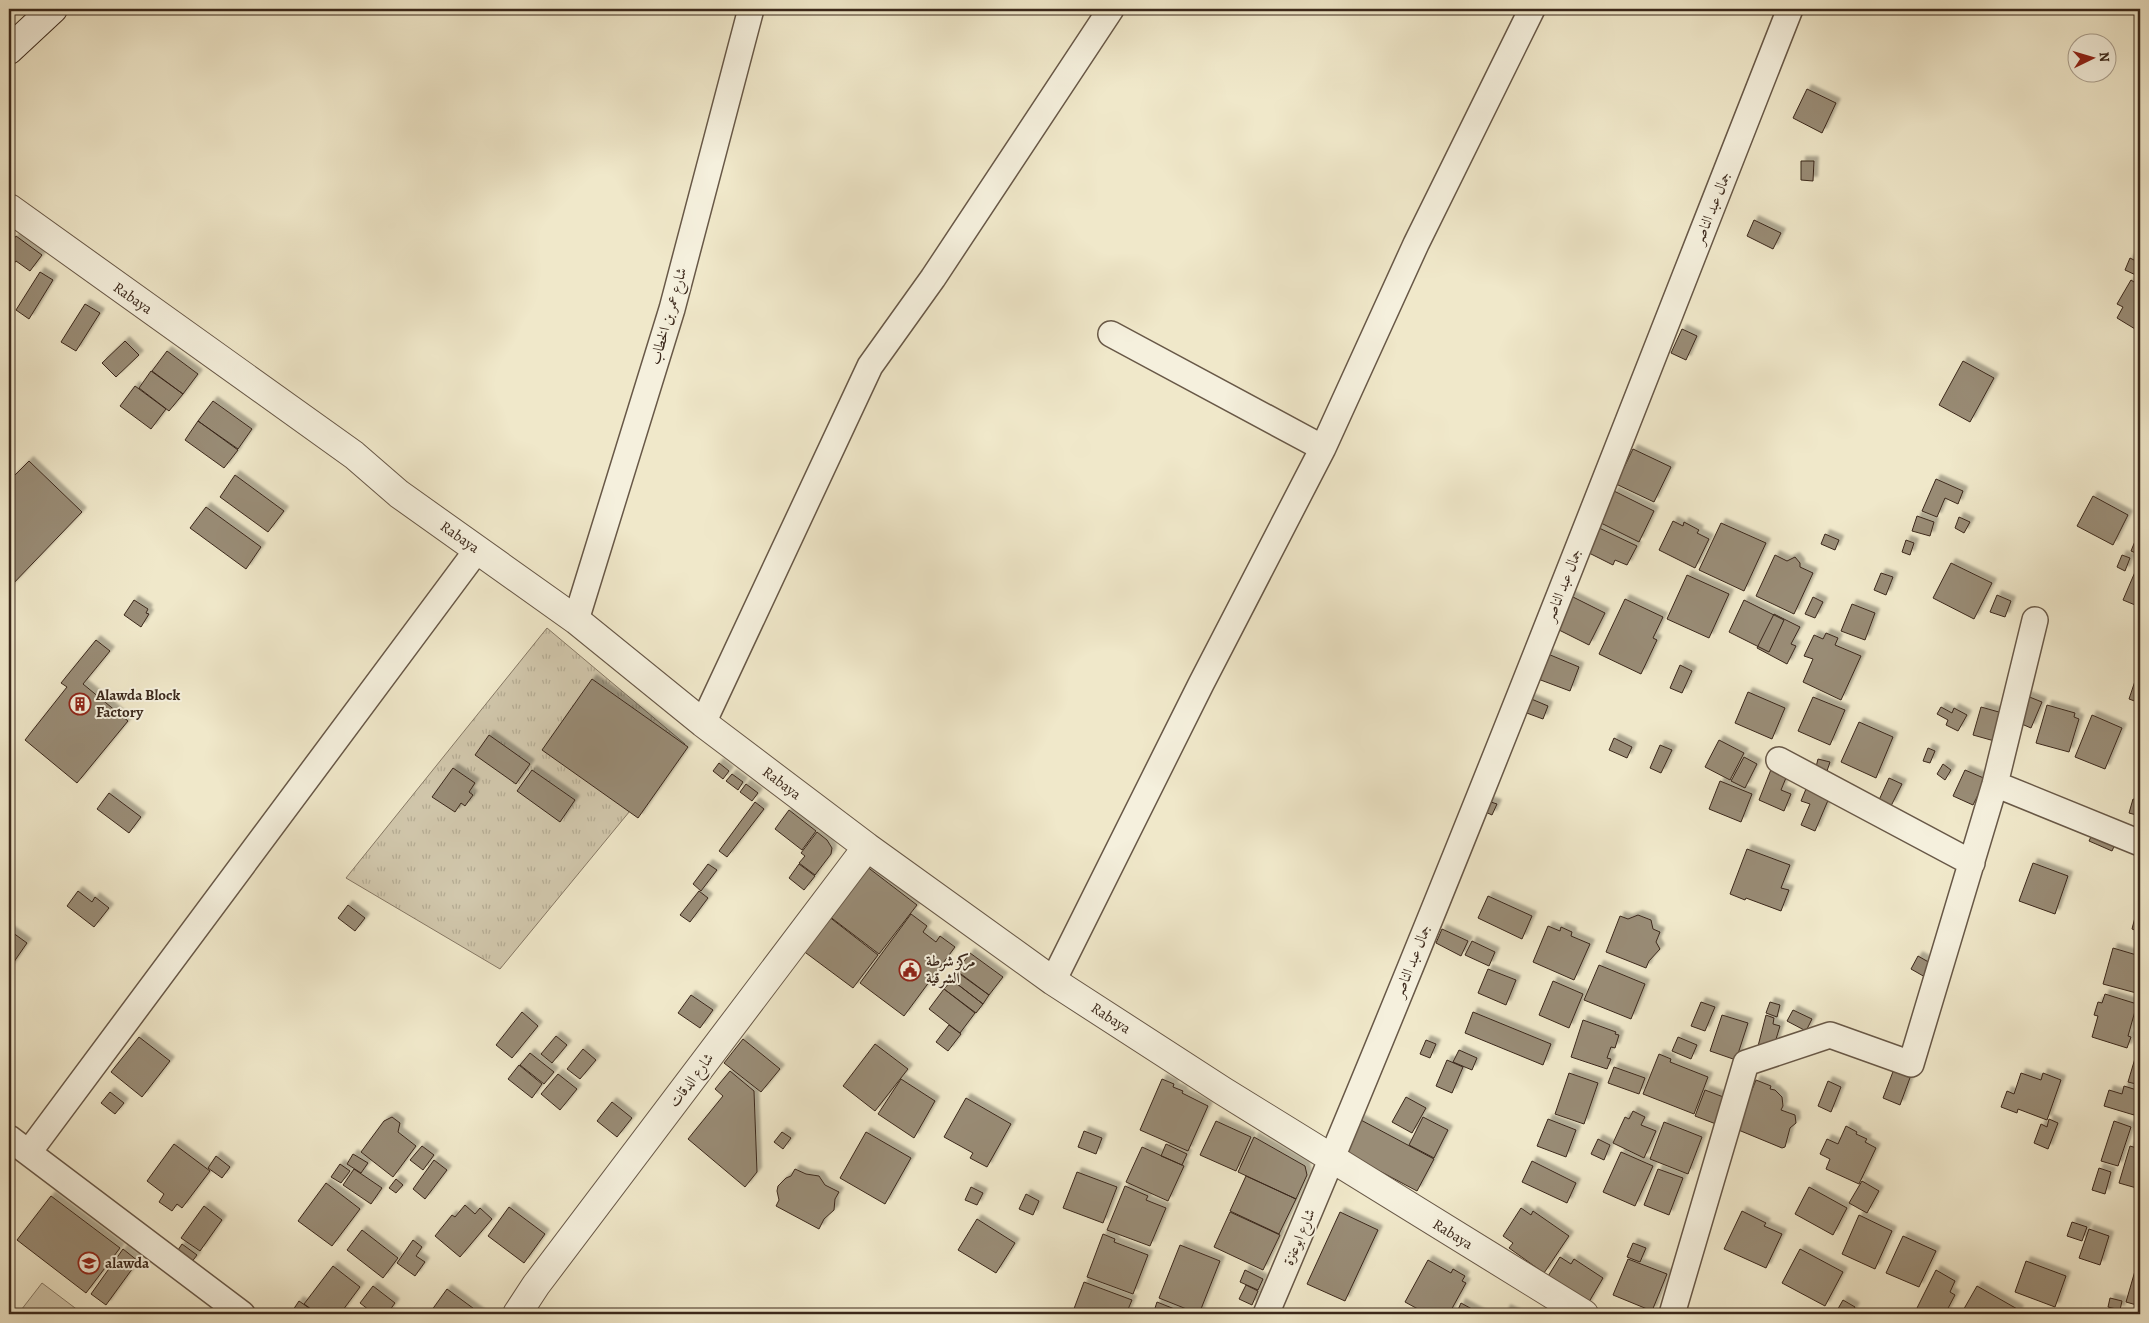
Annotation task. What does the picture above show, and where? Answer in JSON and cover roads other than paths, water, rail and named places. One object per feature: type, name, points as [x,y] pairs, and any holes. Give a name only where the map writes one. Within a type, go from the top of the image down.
[{"type":"street","points":[[9,50],[54,9]]},
{"type":"street","name":"شارع عمر بن الخطاب","points":[[576,620],[672,309],[751,9]]},
{"type":"street","points":[[703,723],[870,366],[933,278],[1111,9]]},
{"type":"street","points":[[1053,980],[1201,684],[1323,448],[1416,244],[1532,9]]},
{"type":"street","name":"جمال عبد الناصر","points":[[1332,1160],[1572,563],[1790,9]]},
{"type":"street","name":"Rabaya","points":[[9,208],[354,455],[399,494],[576,620],[703,723],[867,847],[1053,980],[1332,1160],[1584,1314]]},
{"type":"street","points":[[1111,334],[1323,448]]},
{"type":"street","points":[[29,1152],[477,550]]},
{"type":"street","points":[[1672,1314],[1746,1063],[1830,1035],[1911,1064],[1995,784],[2035,620]]},
{"type":"street","points":[[1779,760],[1972,863]]},
{"type":"street","points":[[1995,784],[2140,843]]},
{"type":"street","name":"شارع الدقات","points":[[517,1314],[536,1285],[867,847]]},
{"type":"street","points":[[9,1138],[242,1314]]},
{"type":"street","name":"شارع ابوعنزة","points":[[1266,1314],[1332,1160]]},
{"type":"place","name":"Alawda Block Factory","points":[[80,704]]},
{"type":"place","name":"مركز شرطة الشرقية","points":[[910,970]]},
{"type":"place","name":"alawda","points":[[89,1263]]}]
